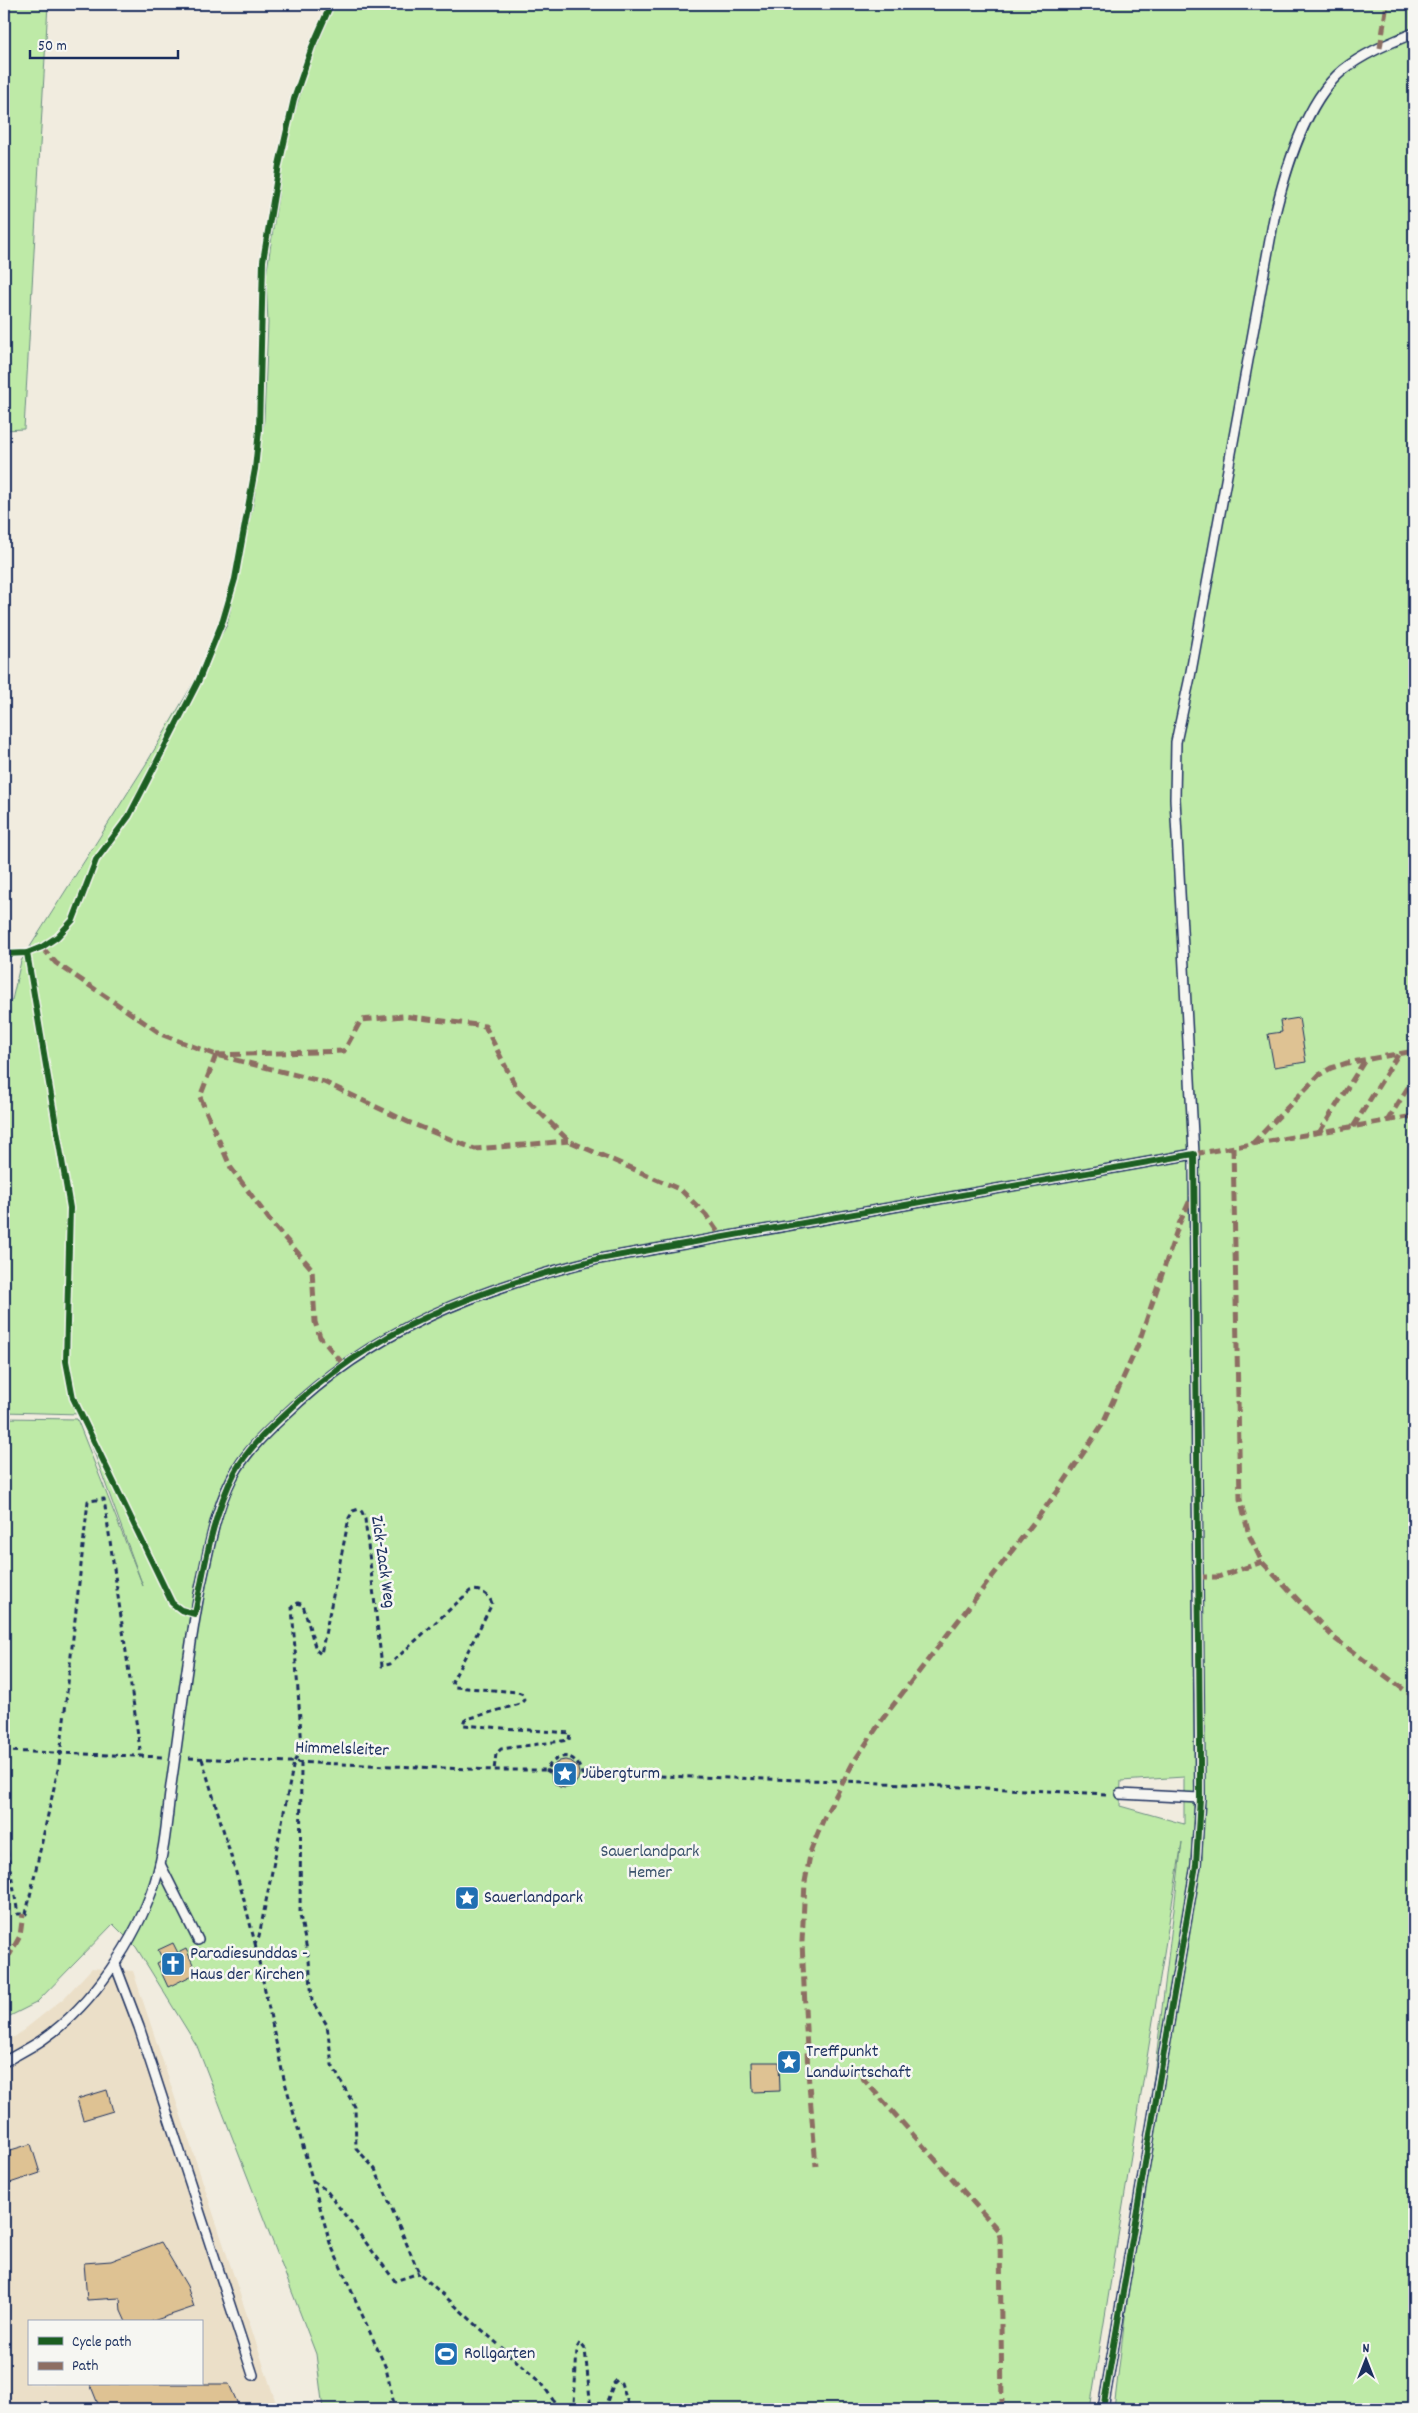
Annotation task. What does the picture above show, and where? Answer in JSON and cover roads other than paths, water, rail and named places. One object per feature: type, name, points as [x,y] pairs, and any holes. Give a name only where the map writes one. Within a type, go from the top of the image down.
[{"type":"lane","points":[[1103,2409],[1196,1866],[1200,1798],[1194,1154],[1175,799],[1176,742],[1190,677],[1274,218],[1294,152],[1310,116],[1326,89],[1344,70],[1380,48],[1414,33]]},
{"type":"lane","points":[[4,2062],[42,2040],[80,2006],[115,1964],[131,1936],[147,1903],[160,1864],[195,1614],[217,1513],[236,1470],[250,1450],[303,1397],[344,1364],[445,1307],[509,1283],[598,1259],[1194,1154]]},
{"type":"lane","points":[[1120,1794],[1200,1798]]},
{"type":"lane","points":[[160,1864],[198,1940]]},
{"type":"lane","points":[[115,1964],[139,2027],[253,2375]]},
{"type":"place","name":"Jübergturm","points":[[565,1774]]},
{"type":"place","name":"Sauerlandpark","points":[[467,1898]]},
{"type":"place","name":"Paradiesunddas - Haus der Kirchen","points":[[173,1964]]},
{"type":"place","name":"Treffpunkt Landwirtschaft","points":[[789,2062]]},
{"type":"place","name":"Rollgarten","points":[[446,2354]]},
{"type":"park label","name":"Sauerlandpark Hemer","points":[[650,1862]]}]
